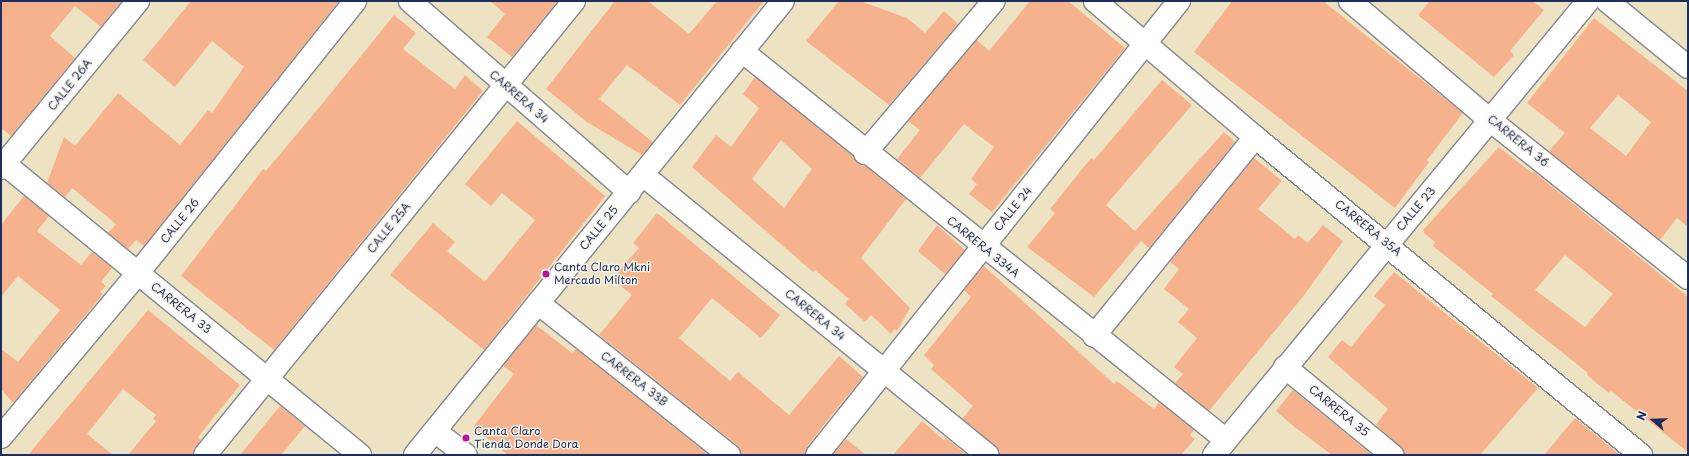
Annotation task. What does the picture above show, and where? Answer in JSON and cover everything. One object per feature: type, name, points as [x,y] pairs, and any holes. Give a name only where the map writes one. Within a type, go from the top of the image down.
[{"type":"street","name":"CALLE 26A","points":[[2,164],[138,1]]},
{"type":"street","name":"CALLE 26","points":[[1,437],[138,273],[355,1]]},
{"type":"street","name":"CARRERA 34","points":[[410,1],[505,86],[629,192]]},
{"type":"street","name":"CALLE 25A","points":[[205,455],[574,1]]},
{"type":"street","name":"CALLE 25","points":[[416,455],[783,1]]},
{"type":"street","points":[[866,153],[994,1]]},
{"type":"street","name":"CARRERA 35A","points":[[1095,1],[1255,137],[1387,244],[1641,455]]},
{"type":"street","name":"CALLE 24","points":[[817,455],[1179,1]]},
{"type":"street","name":"CARRERA 36","points":[[1350,1],[1490,120],[1688,278]]},
{"type":"street","name":"CALLE 23","points":[[1220,448],[1285,367],[1588,1]]},
{"type":"street","points":[[1607,1],[1688,66]]},
{"type":"street","name":"CARRERA 334A","points":[[742,51],[866,153],[1094,336],[1220,448]]},
{"type":"street","points":[[1094,336],[1255,137]]},
{"type":"street","name":"CARRERA 33","points":[[2,164],[138,273],[360,455]]},
{"type":"street","name":"CARRERA 34","points":[[643,175],[987,455]]},
{"type":"street","name":"CARRERA 33B","points":[[538,303],[729,455]]},
{"type":"street","name":"CARRERA 35","points":[[1285,367],[1392,455]]},
{"type":"street","points":[[435,431],[466,455]]},
{"type":"building","points":[[1,1],[122,1],[101,27],[75,6],[50,36],[75,58],[11,136],[1,128]]},
{"type":"building","points":[[191,1],[339,1],[144,246],[136,240],[128,249],[108,233],[116,224],[72,188],[65,197],[47,183],[64,137],[75,146],[118,93],[180,145],[208,110],[212,113],[244,67],[212,41],[175,87],[143,60]]},
{"type":"building","points":[[490,1],[558,1],[512,57],[487,37],[505,14]]},
{"type":"building","points":[[615,1],[648,1],[689,34],[717,1],[764,1],[680,105],[627,65],[599,99],[653,142],[642,155],[587,122],[546,89]]},
{"type":"building","points":[[839,1],[860,1],[907,18],[925,33],[944,11],[958,24],[889,105],[806,41]]},
{"type":"building","points":[[1030,1],[1068,1],[1125,48],[992,212],[969,194],[977,184],[971,179],[994,147],[964,124],[920,178],[897,159],[920,130],[908,121],[977,40],[989,51]]},
{"type":"building","points":[[1232,1],[1323,1],[1463,113],[1427,160],[1429,162],[1395,208],[1194,52]]},
{"type":"building","points":[[1430,1],[1533,1],[1544,10],[1510,51],[1514,55],[1494,77],[1418,15]]},
{"type":"building","points":[[394,15],[416,33],[403,49],[455,89],[465,75],[483,91],[274,350],[181,276],[263,169],[266,171]]},
{"type":"building","points":[[1594,18],[1688,91],[1688,227],[1677,218],[1660,240],[1549,151],[1565,133],[1527,103]],"holes":[[[1618,95],[1651,122],[1626,156],[1590,128]]]},
{"type":"building","points":[[755,77],[853,156],[857,163],[864,165],[906,199],[861,258],[910,308],[897,331],[894,329],[891,334],[871,315],[865,322],[845,304],[849,299],[815,270],[813,272],[692,167],[716,135],[731,147],[759,108],[743,94]],"holes":[[[781,140],[812,169],[784,208],[752,179]]]},
{"type":"building","points":[[1162,80],[1192,105],[1106,205],[1135,231],[1224,132],[1235,142],[1149,248],[1141,241],[1094,297],[1027,247],[1055,213],[1050,209],[1091,158],[1094,160]]},
{"type":"building","points":[[517,121],[605,196],[484,350],[390,275],[433,223],[455,242],[447,251],[484,281],[487,279],[535,220],[502,193],[491,206],[465,184]]},
{"type":"building","points":[[1499,147],[1532,173],[1533,171],[1688,297],[1688,452],[1611,391],[1609,393],[1588,376],[1587,372],[1491,296],[1493,294],[1433,246],[1435,242],[1424,233],[1423,230]],"holes":[[[1565,255],[1613,294],[1585,327],[1535,290]]]},
{"type":"building","points":[[1254,158],[1282,181],[1258,209],[1295,239],[1298,235],[1308,243],[1323,225],[1343,241],[1305,294],[1209,411],[1175,383],[1183,374],[1174,367],[1197,338],[1178,322],[1189,309],[1164,289],[1179,269],[1170,262]]},
{"type":"building","points":[[24,196],[49,216],[37,231],[81,265],[92,252],[112,268],[101,282],[106,286],[100,292],[103,294],[13,403],[1,389],[1,349],[18,362],[60,310],[18,276],[1,297],[1,225]]},
{"type":"building","points":[[657,213],[780,315],[761,338],[712,298],[679,338],[730,381],[738,372],[789,415],[839,356],[863,377],[807,447],[805,455],[741,455],[737,445],[599,335],[632,295],[612,279],[639,248],[633,243]]},
{"type":"building","points":[[937,225],[965,250],[945,274],[918,251]]},
{"type":"building","points":[[984,266],[1114,384],[1117,381],[1154,409],[1159,402],[1194,430],[1190,435],[1195,439],[1181,455],[999,455],[995,445],[962,419],[973,406],[931,369],[934,365],[924,355],[971,297],[964,290]]},
{"type":"building","points":[[1394,272],[1538,388],[1480,455],[1404,455],[1400,446],[1376,425],[1388,409],[1328,357],[1342,340],[1351,347],[1385,305],[1374,296]]},
{"type":"building","points":[[148,310],[240,385],[198,437],[201,440],[193,455],[128,455],[156,421],[153,419],[156,415],[123,389],[87,434],[113,455],[28,455]]},
{"type":"building","points":[[536,325],[572,353],[576,349],[709,455],[508,455],[473,427],[514,374],[503,366]]},
{"type":"building","points":[[1293,390],[1372,455],[1332,455],[1297,429],[1276,411]]},
{"type":"building","points":[[280,406],[305,426],[281,455],[240,455]]},
{"type":"building","points":[[1575,418],[1620,455],[1544,455]]},
{"type":"building","points":[[922,421],[944,440],[946,438],[967,455],[893,455]]},
{"type":"building","points":[[846,439],[866,455],[833,455]]},
{"type":"place","name":"Canta Claro Mkni Mercado Milton","points":[[546,274]]},
{"type":"place","name":"Canta Claro Tienda Donde Dora","points":[[466,438]]}]
